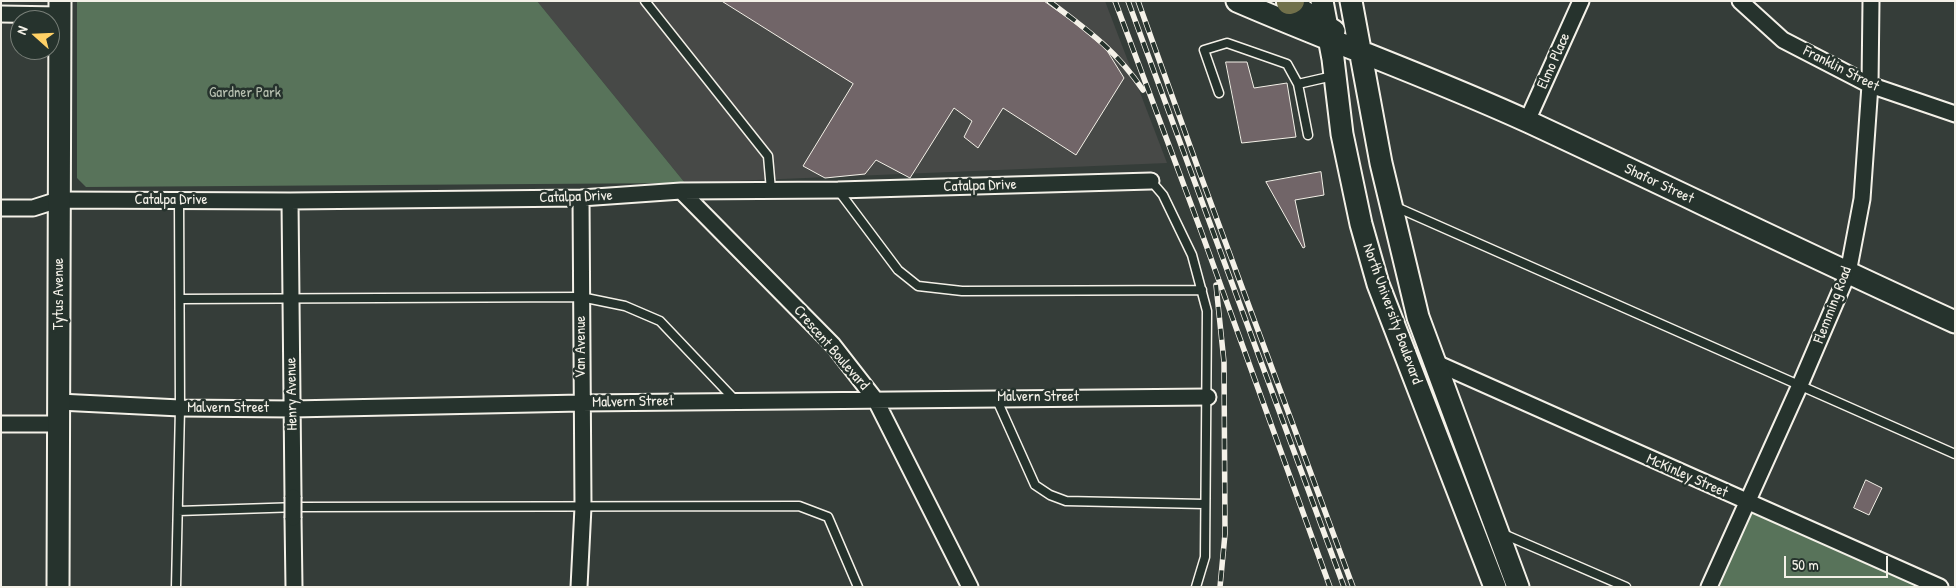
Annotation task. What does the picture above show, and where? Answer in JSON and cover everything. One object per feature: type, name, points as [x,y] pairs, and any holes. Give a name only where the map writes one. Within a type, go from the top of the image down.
[{"type":"main road","name":"Shafor Street","points":[[1237,1],[1328,33],[1361,50],[1527,121],[1848,274],[1955,322]]},
{"type":"main road","name":"Shafor Street","points":[[1290,1],[1328,33]]},
{"type":"main road","name":"North University Boulevard","points":[[1322,1],[1344,144],[1361,224],[1378,284],[1495,587]]},
{"type":"main road","name":"North University Boulevard","points":[[1353,2],[1389,204],[1418,317],[1518,587]]},
{"type":"main road","name":"Tytus Avenue","points":[[58,587],[60,8]]},
{"type":"street","name":"Elmo Place","points":[[1527,121],[1581,1]]},
{"type":"street","name":"Franklin Street","points":[[1740,1],[1784,40],[1870,85],[1955,114]]},
{"type":"street","name":"Flemming Road","points":[[1710,587],[1848,274],[1862,199],[1870,85],[1870,1]]},
{"type":"street","points":[[1,14],[60,8]]},
{"type":"street","name":"Catalpa Drive","points":[[1,208],[33,208],[58,200],[179,199],[290,201],[581,198],[681,191],[838,190],[1151,181]]},
{"type":"street","name":"Crescent Boulevard","points":[[681,191],[833,345],[875,399],[970,587]]},
{"type":"street","name":"Van Avenue","points":[[579,587],[582,507],[581,198]]},
{"type":"street","name":"Henry Avenue","points":[[290,201],[294,587]]},
{"type":"street","name":"McKinley Street","points":[[1434,362],[1747,503],[1940,587]]},
{"type":"street","name":"Malvern Street","points":[[60,402],[180,408],[292,409],[875,399],[1208,397]]},
{"type":"street","points":[[1,424],[59,424]]},
{"type":"lane","points":[[645,1],[768,156],[771,190]]},
{"type":"lane","points":[[1219,93],[1204,50],[1227,44],[1287,64],[1298,84],[1308,134]]},
{"type":"lane","points":[[1298,84],[1335,76]]},
{"type":"lane","points":[[1151,181],[1163,195],[1192,255],[1207,311],[1208,397],[1204,504],[1205,557],[1196,587]]},
{"type":"lane","points":[[838,190],[898,270],[918,286],[962,291],[1202,290]]},
{"type":"lane","points":[[176,587],[180,408],[179,199]]},
{"type":"lane","points":[[1389,204],[1955,454]]},
{"type":"lane","points":[[180,299],[581,297],[625,306],[660,321],[736,401]]},
{"type":"lane","points":[[996,398],[1035,485],[1050,495],[1066,501],[1204,504]]},
{"type":"lane","points":[[178,511],[299,506],[799,506],[828,517],[858,587]]},
{"type":"lane","points":[[1498,532],[1626,587]]},
{"type":"shaded area","points":[[537,1],[1105,1],[1167,163],[685,183]]},
{"type":"green space","name":"Gardner Park","points":[[77,1],[537,1],[685,183],[86,187],[77,178]]},
{"type":"green space","points":[[1747,503],[1940,587],[1709,587]]},
{"type":"building","points":[[722,1],[1044,1],[1106,49],[1124,78],[1076,155],[1003,108],[978,148],[964,137],[972,121],[954,108],[910,178],[876,160],[865,174],[825,178],[803,166],[853,84]]},
{"type":"building","points":[[1226,62],[1247,62],[1254,88],[1287,83],[1296,137],[1242,143]]},
{"type":"building","points":[[1321,172],[1324,195],[1295,200],[1305,247],[1303,248],[1266,182]]},
{"type":"building","points":[[1866,480],[1882,488],[1869,515],[1854,508]]},
{"type":"railway","points":[[1049,1],[1111,51],[1143,90]]},
{"type":"railway","points":[[1115,1],[1201,231],[1330,587]]},
{"type":"railway","points":[[1128,1],[1344,587]]},
{"type":"railway","points":[[1138,1],[1353,587]]},
{"type":"railway","points":[[1216,285],[1224,362],[1225,534],[1220,587]]}]
